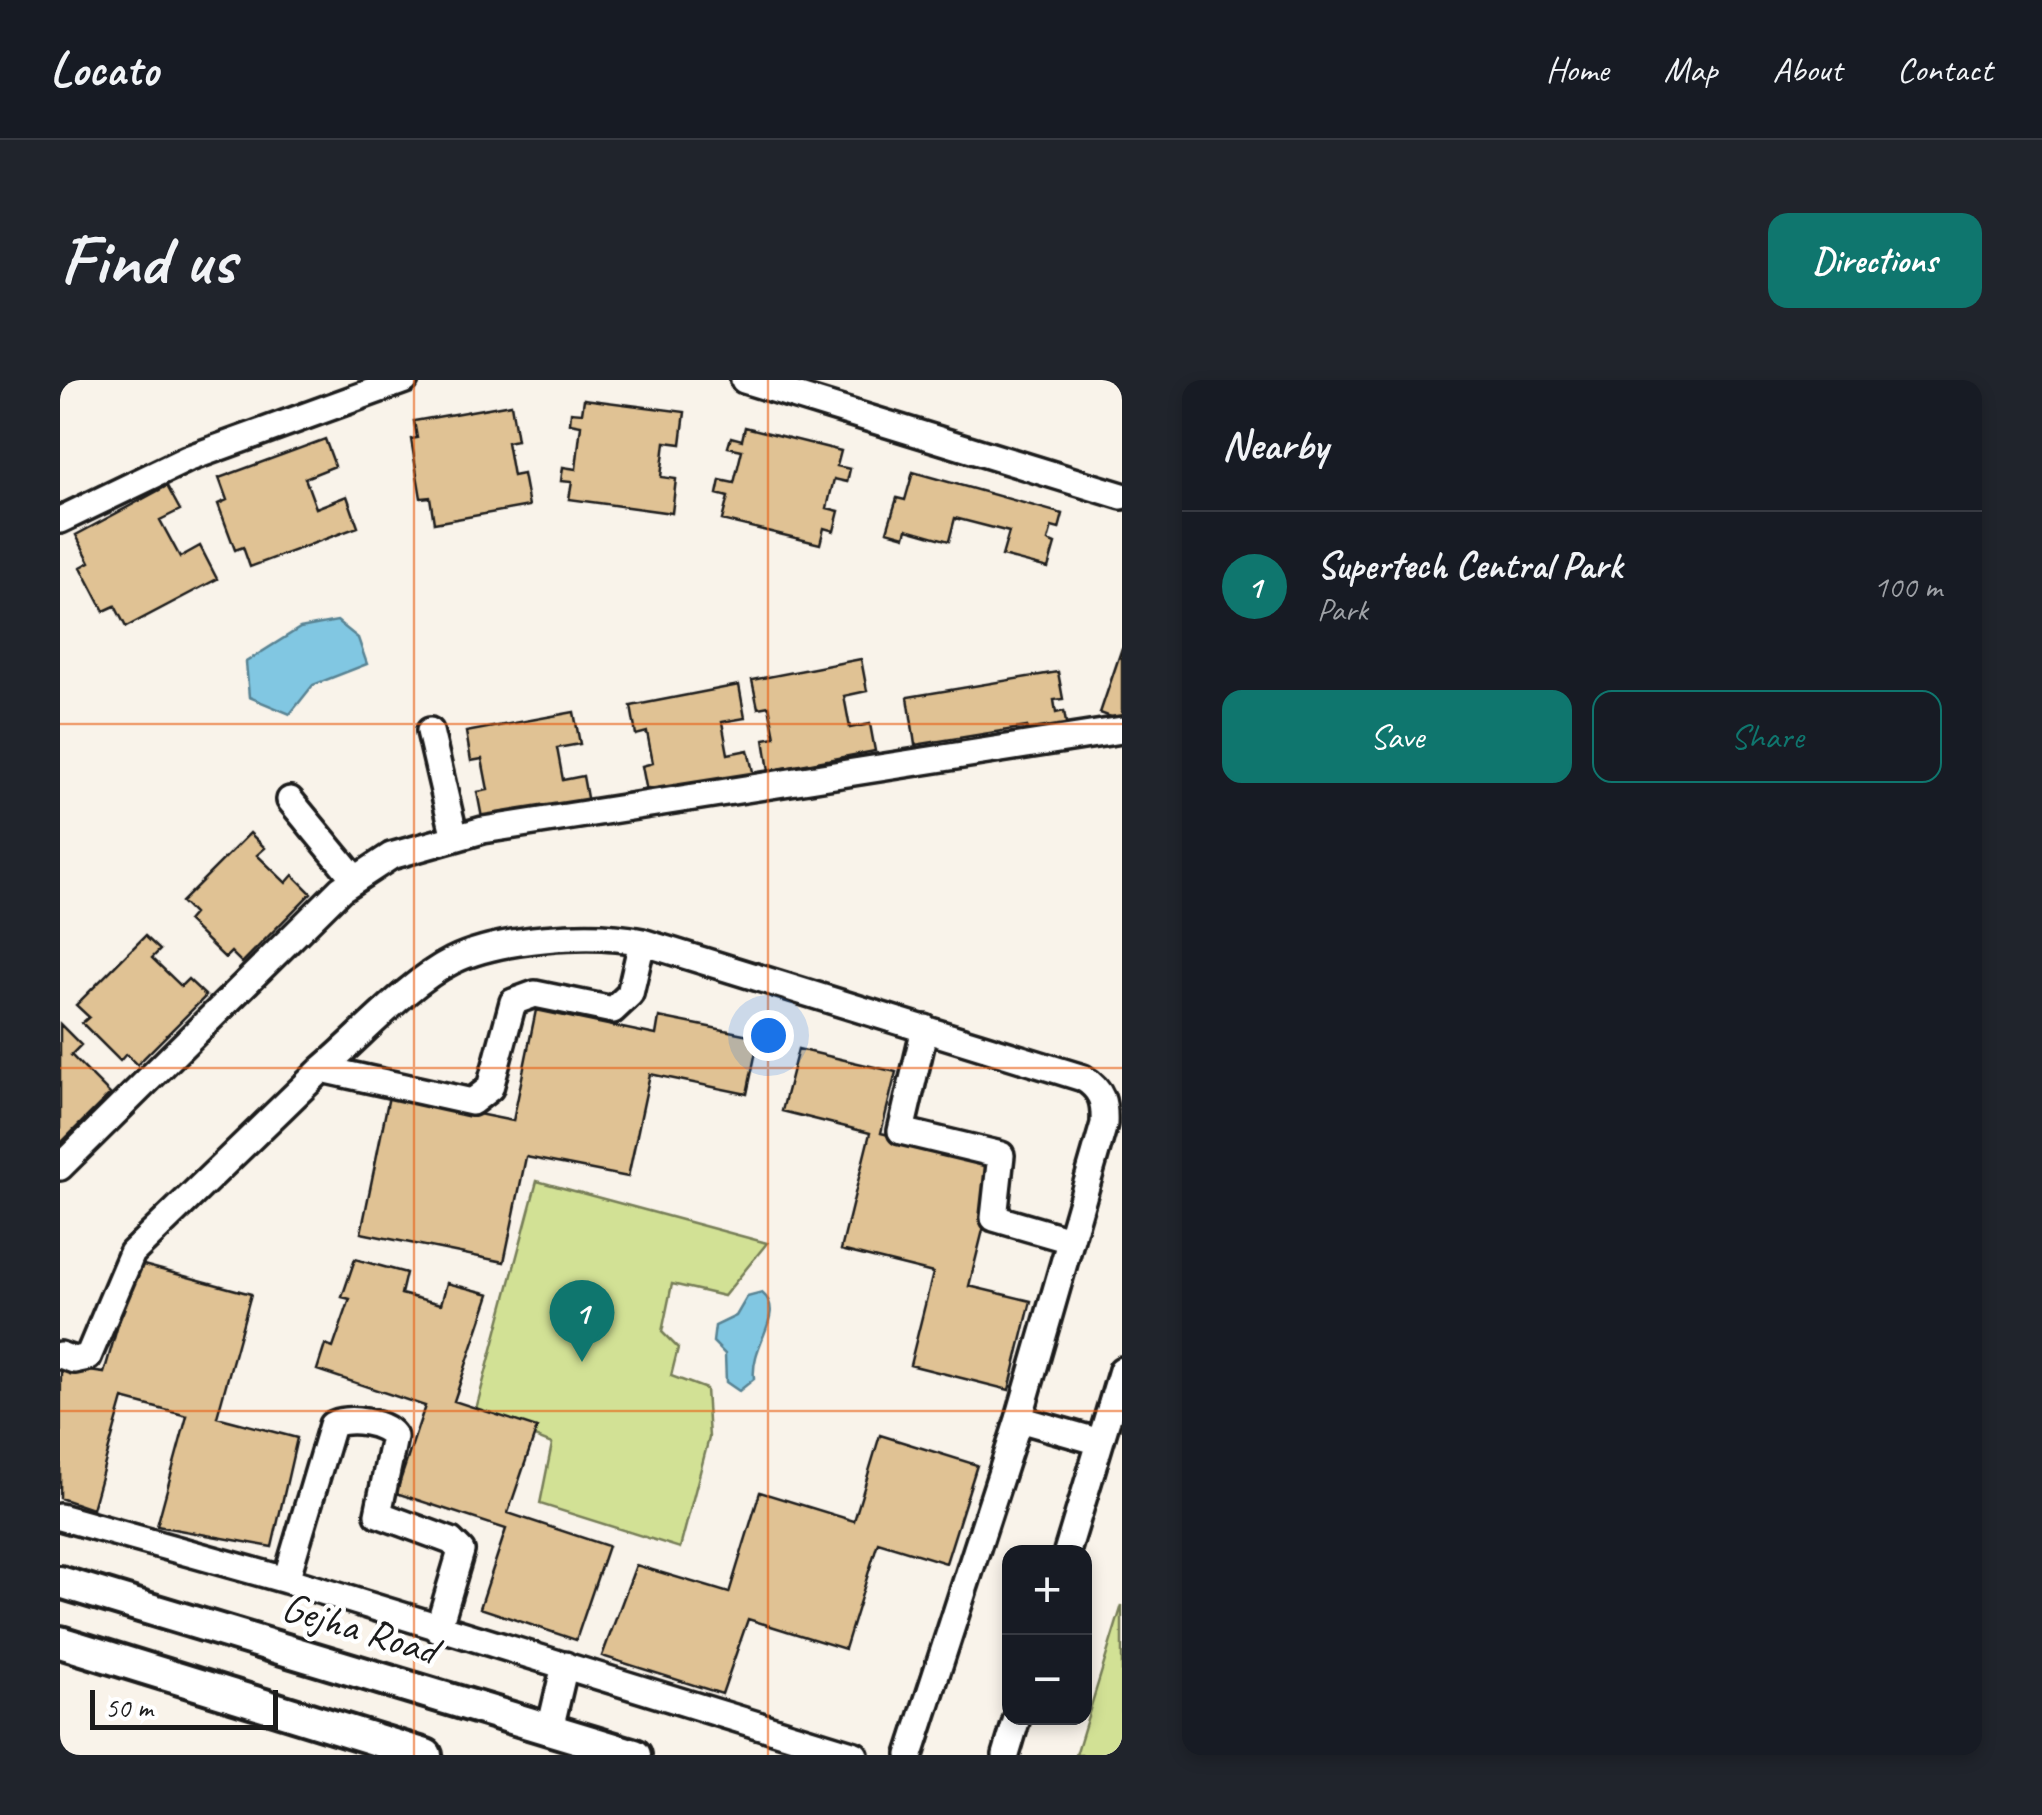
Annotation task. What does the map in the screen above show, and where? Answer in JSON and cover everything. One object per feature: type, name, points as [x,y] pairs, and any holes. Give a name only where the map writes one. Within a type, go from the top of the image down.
[{"type":"street","points":[[60,520],[221,445],[406,380]]},
{"type":"street","points":[[744,380],[1122,496]]},
{"type":"street","points":[[60,1167],[354,879],[391,856],[455,838],[1122,730]]},
{"type":"street","points":[[430,731],[455,838]]},
{"type":"street","points":[[290,800],[354,879]]},
{"type":"street","points":[[60,1355],[74,1360],[88,1357],[132,1253],[322,1070],[454,960],[511,946],[614,936],[1083,1078],[1098,1088],[1104,1104],[1104,1124],[1018,1419],[910,1755]]},
{"type":"street","points":[[322,1070],[472,1102],[490,1088],[514,1002],[535,994],[613,1010],[630,994],[642,942]]},
{"type":"street","points":[[925,1028],[900,1131],[1002,1156],[994,1218],[1070,1240]]},
{"type":"street","points":[[1069,1545],[1122,1370]]},
{"type":"street","points":[[1018,1419],[1100,1442]]},
{"type":"street","points":[[286,1580],[332,1425],[343,1420],[384,1427],[391,1430],[393,1446],[378,1514],[451,1541],[461,1551],[438,1628]]},
{"type":"street","points":[[60,1517],[286,1580],[855,1755]]},
{"type":"street","name":"Gejha Road","points":[[60,1582],[635,1755]]},
{"type":"street","points":[[60,1642],[426,1755]]},
{"type":"street","points":[[550,1729],[564,1665]]},
{"type":"street","points":[[1006,1755],[1015,1725]]},
{"type":"green space","points":[[537,1181],[767,1243],[724,1296],[672,1284],[662,1332],[678,1348],[671,1376],[706,1389],[709,1438],[680,1548],[540,1504],[552,1444],[475,1413]]},
{"type":"green space","points":[[1122,1605],[1122,1755],[1076,1755],[1085,1725],[1092,1725],[1092,1703]]},
{"type":"water","points":[[337,621],[358,638],[367,664],[313,685],[290,714],[249,697],[246,662],[300,628]]},
{"type":"water","points":[[762,1293],[769,1301],[769,1320],[757,1353],[754,1379],[739,1391],[726,1382],[725,1354],[713,1342],[715,1326],[736,1316],[747,1297]]},
{"type":"building","points":[[584,399],[685,412],[681,444],[665,442],[661,477],[676,479],[672,513],[569,499],[572,482],[561,481],[563,467],[576,469],[581,425],[570,423],[571,412],[582,413]]},
{"type":"building","points":[[511,404],[517,440],[507,442],[513,476],[523,474],[529,506],[434,523],[430,497],[421,498],[411,439],[417,438],[414,421]]},
{"type":"building","points":[[745,427],[841,451],[837,466],[850,469],[847,482],[834,479],[827,508],[839,511],[834,531],[824,528],[820,544],[722,520],[728,497],[717,494],[720,480],[734,483],[742,450],[728,447],[731,437],[742,440]]},
{"type":"building","points":[[325,439],[335,466],[305,478],[316,508],[347,496],[358,527],[250,567],[243,547],[235,550],[218,504],[227,500],[219,478]]},
{"type":"building","points":[[913,472],[1063,514],[1059,529],[1052,527],[1048,541],[1055,544],[1048,568],[1002,556],[1009,532],[955,518],[949,541],[907,529],[905,536],[887,531],[897,498],[905,500]]},
{"type":"building","points":[[167,486],[180,510],[160,520],[180,557],[200,546],[217,579],[126,627],[115,606],[104,611],[81,567],[90,562],[76,535]]},
{"type":"building","points":[[1122,648],[1122,721],[1100,713]]},
{"type":"building","points":[[861,659],[867,691],[844,696],[850,728],[870,724],[875,751],[769,771],[764,739],[775,737],[769,706],[758,708],[752,680]]},
{"type":"building","points":[[1058,672],[1063,699],[1054,700],[1056,713],[1064,711],[1067,729],[1029,736],[1027,727],[915,745],[908,697]]},
{"type":"building","points":[[739,685],[745,718],[722,722],[728,754],[748,750],[754,776],[648,797],[642,766],[653,763],[647,732],[636,735],[631,706]]},
{"type":"building","points":[[574,712],[580,744],[557,748],[563,780],[583,776],[588,803],[483,823],[477,792],[488,790],[482,759],[471,761],[466,732]]},
{"type":"building","points":[[250,833],[265,848],[257,855],[286,883],[293,875],[311,893],[242,963],[231,952],[225,958],[187,921],[193,914],[181,902]]},
{"type":"building","points":[[145,936],[160,950],[152,958],[181,986],[188,979],[206,996],[137,1065],[126,1054],[120,1061],[82,1023],[89,1017],[76,1005]]},
{"type":"building","points":[[536,1010],[656,1035],[659,1017],[759,1037],[747,1094],[650,1074],[628,1177],[526,1157],[504,1262],[361,1233],[389,1096],[513,1121]]},
{"type":"building","points":[[60,1024],[81,1045],[71,1055],[110,1094],[60,1144]]},
{"type":"building","points":[[798,1049],[896,1072],[881,1133],[1000,1162],[969,1286],[1031,1301],[1009,1390],[910,1365],[933,1273],[841,1250],[870,1133],[782,1111]]},
{"type":"building","points":[[355,1259],[406,1273],[401,1294],[441,1304],[447,1283],[490,1294],[454,1401],[537,1428],[508,1513],[608,1546],[576,1640],[480,1608],[506,1529],[396,1493],[425,1406],[317,1370],[325,1345],[333,1348],[350,1299],[342,1297]]},
{"type":"building","points":[[136,1263],[251,1294],[217,1417],[297,1438],[272,1547],[157,1526],[187,1416],[123,1399],[92,1509],[60,1498],[61,1367],[104,1373]]},
{"type":"building","points":[[880,1435],[977,1465],[946,1563],[878,1542],[845,1649],[748,1619],[722,1694],[602,1656],[636,1565],[729,1593],[760,1492],[854,1521]]},
{"type":"place","name":"Supertech Central Park","points":[[582,1362]]}]
